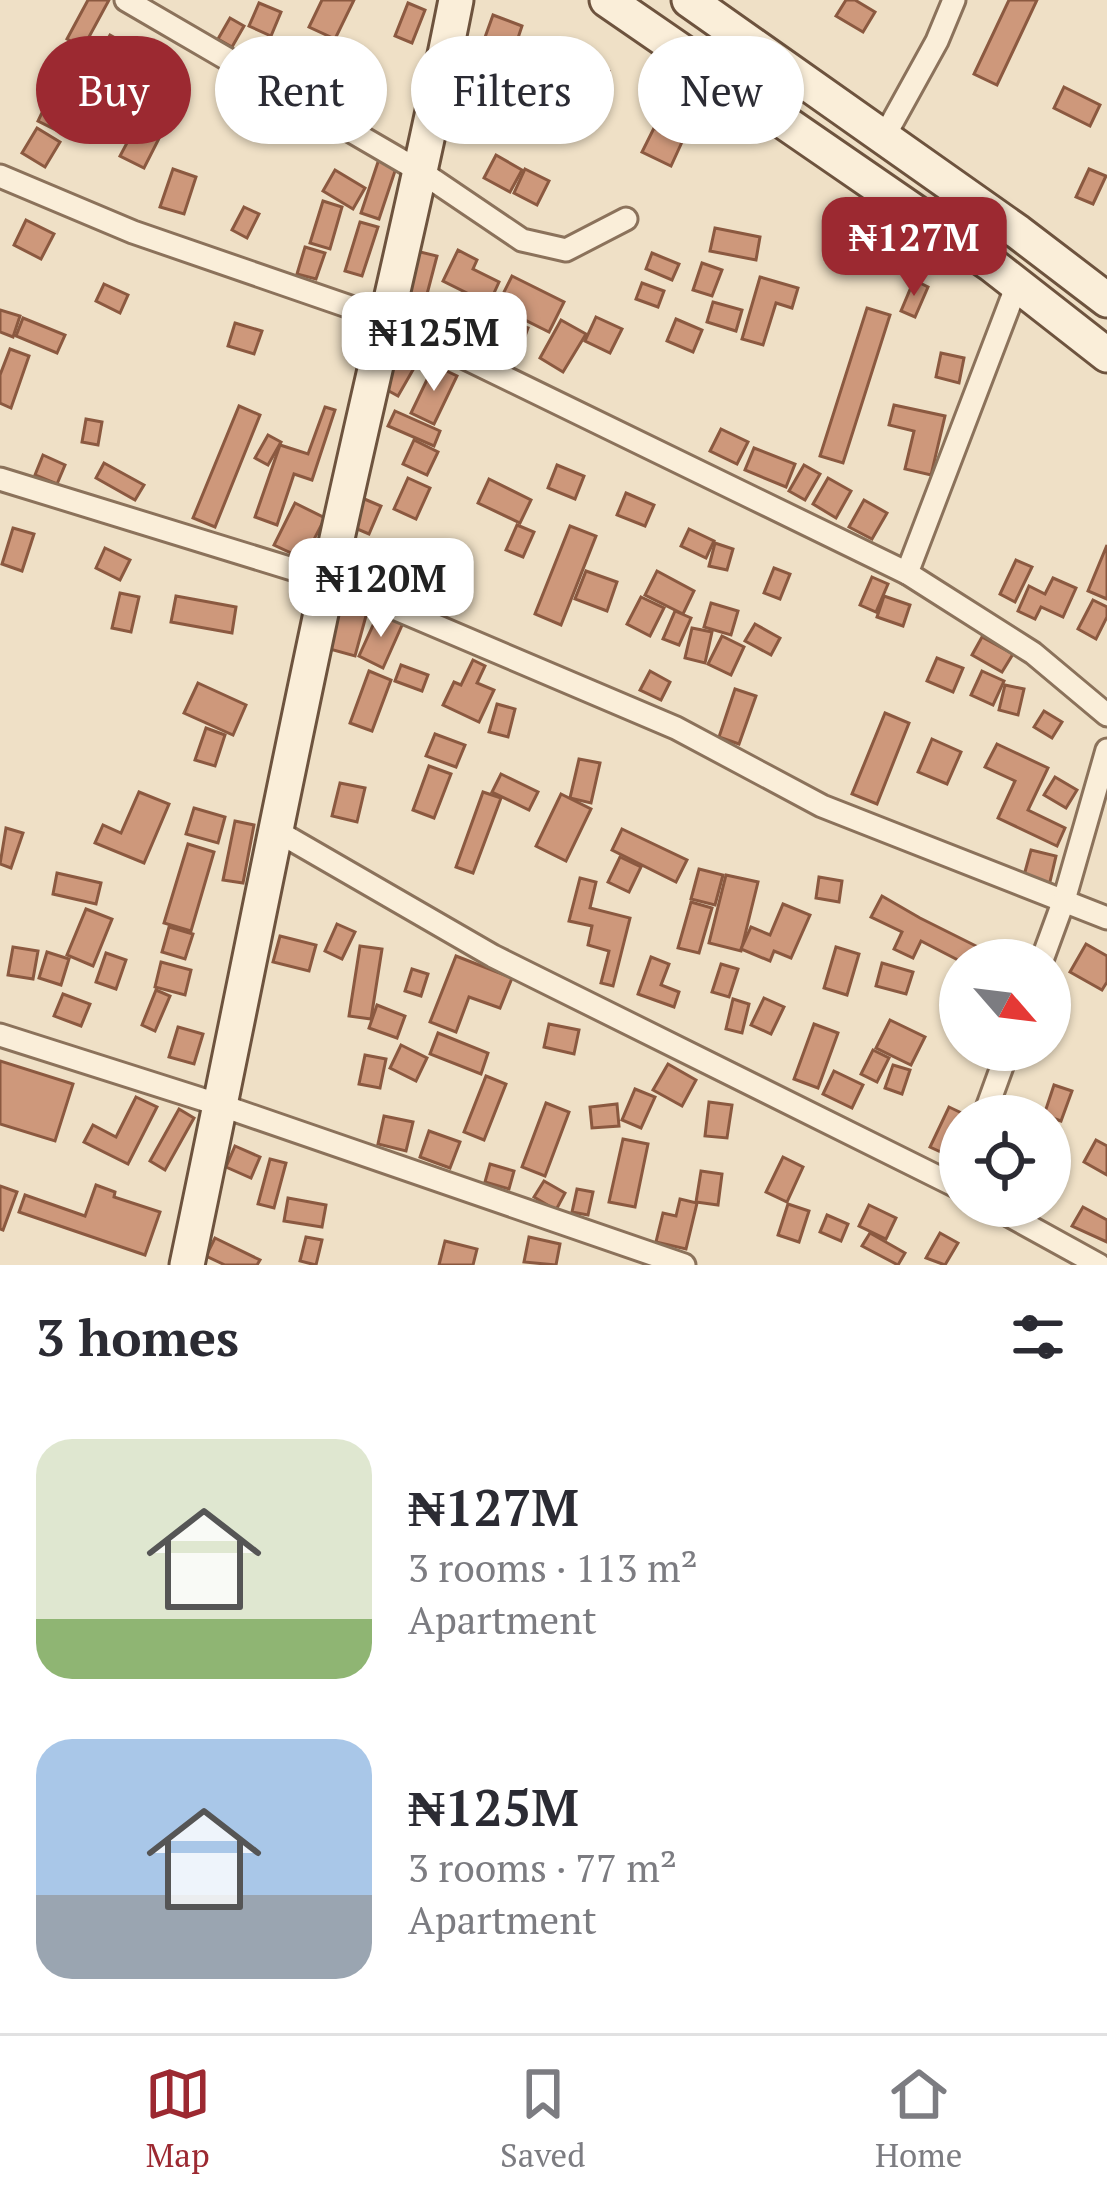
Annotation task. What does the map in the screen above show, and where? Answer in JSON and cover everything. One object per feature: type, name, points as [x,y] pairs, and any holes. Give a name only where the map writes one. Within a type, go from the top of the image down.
[{"type":"street","points":[[126,0],[422,173],[522,240],[566,250],[626,219]]},
{"type":"street","points":[[187,1265],[328,580],[422,173],[456,0]]},
{"type":"street","points":[[607,0],[1017,285],[1107,355]]},
{"type":"street","points":[[688,0],[1107,300]]},
{"type":"street","points":[[884,137],[938,41],[954,0]]},
{"type":"street","points":[[0,176],[133,232],[385,319],[907,573],[1034,653],[1107,715]]},
{"type":"street","points":[[907,573],[1017,285]]},
{"type":"street","points":[[0,479],[328,580],[676,728],[822,806],[1107,918]]},
{"type":"street","points":[[1050,939],[1107,750]]},
{"type":"street","points":[[275,830],[493,956],[939,1176]]},
{"type":"street","points":[[0,1035],[220,1105],[684,1265]]},
{"type":"street","points":[[1030,1227],[1099,1265]]},
{"type":"building","points":[[88,0],[109,0],[90,36],[69,36]]},
{"type":"building","points":[[322,0],[354,0],[336,36],[309,27]]},
{"type":"building","points":[[846,0],[875,12],[863,32],[836,16]]},
{"type":"building","points":[[1009,0],[1037,0],[997,85],[974,74]]},
{"type":"building","points":[[259,3],[281,12],[271,36],[249,26]]},
{"type":"building","points":[[408,3],[425,10],[411,43],[395,36]]},
{"type":"building","points":[[493,15],[522,26],[519,36],[485,36]]},
{"type":"building","points":[[230,18],[244,26],[238,36],[220,36]]},
{"type":"building","points":[[1064,87],[1100,105],[1090,126],[1054,108]]},
{"type":"building","points":[[36,130],[36,144],[59,144],[45,167],[22,153]]},
{"type":"building","points":[[126,144],[156,144],[144,168],[120,156]]},
{"type":"building","points":[[646,144],[681,144],[671,166],[642,152]]},
{"type":"building","points":[[381,153],[399,159],[379,219],[361,213]]},
{"type":"building","points":[[496,155],[522,170],[510,192],[484,178]]},
{"type":"building","points":[[173,169],[196,177],[184,214],[160,207]]},
{"type":"building","points":[[525,169],[549,181],[537,205],[514,193]]},
{"type":"building","points":[[1089,169],[1106,176],[1093,204],[1076,197]]},
{"type":"building","points":[[335,170],[365,188],[353,209],[323,191]]},
{"type":"building","points":[[323,201],[342,207],[330,249],[310,243]]},
{"type":"building","points":[[244,207],[259,214],[247,238],[232,230]]},
{"type":"building","points":[[26,220],[54,234],[41,259],[14,245]]},
{"type":"building","points":[[360,222],[378,227],[362,276],[345,271]]},
{"type":"building","points":[[715,228],[760,237],[756,260],[710,251]]},
{"type":"building","points":[[858,228],[880,238],[868,265],[846,254]]},
{"type":"building","points":[[305,247],[325,253],[316,279],[297,274]]},
{"type":"building","points":[[412,250],[437,256],[420,321],[395,314]]},
{"type":"building","points":[[458,250],[477,260],[473,269],[499,282],[489,304],[443,281]]},
{"type":"building","points":[[652,253],[679,264],[672,280],[646,269]]},
{"type":"building","points":[[702,263],[722,270],[712,296],[693,290]]},
{"type":"building","points":[[512,276],[564,302],[549,332],[497,306]]},
{"type":"building","points":[[760,277],[798,288],[792,308],[776,303],[763,345],[742,339]]},
{"type":"building","points":[[914,280],[928,287],[915,317],[901,311]]},
{"type":"building","points":[[642,283],[664,291],[658,307],[636,299]]},
{"type":"building","points":[[104,284],[128,295],[120,313],[96,301]]},
{"type":"building","points":[[713,302],[742,310],[736,331],[707,322]]},
{"type":"building","points":[[867,308],[890,315],[843,463],[820,456]]},
{"type":"building","points":[[0,310],[20,316],[13,337],[0,332]]},
{"type":"building","points":[[596,317],[622,329],[610,353],[585,341]]},
{"type":"building","points":[[23,318],[65,335],[57,353],[16,336]]},
{"type":"building","points":[[676,319],[702,330],[693,352],[667,341]]},
{"type":"building","points":[[561,320],[586,334],[563,372],[540,358]]},
{"type":"building","points":[[508,321],[528,328],[519,353],[500,346]]},
{"type":"building","points":[[235,323],[262,331],[254,354],[228,346]]},
{"type":"building","points":[[10,349],[29,356],[11,408],[0,403],[0,375]]},
{"type":"building","points":[[398,350],[418,361],[398,396],[378,385]]},
{"type":"building","points":[[941,353],[964,358],[959,383],[936,377]]},
{"type":"building","points":[[434,365],[457,376],[434,424],[411,413]]},
{"type":"building","points":[[894,405],[945,416],[931,475],[905,469],[914,431],[889,425]]},
{"type":"building","points":[[239,406],[260,415],[215,527],[193,518]]},
{"type":"building","points":[[325,407],[335,410],[312,480],[294,474],[277,525],[255,517],[280,445],[308,454]]},
{"type":"building","points":[[395,411],[440,431],[434,446],[388,426]]},
{"type":"building","points":[[86,419],[102,422],[98,445],[82,442]]},
{"type":"building","points":[[721,429],[748,442],[737,464],[710,451]]},
{"type":"building","points":[[268,435],[281,442],[268,465],[255,458]]},
{"type":"building","points":[[414,440],[438,452],[427,475],[403,464]]},
{"type":"building","points":[[754,448],[795,464],[786,487],[745,470]]},
{"type":"building","points":[[43,455],[65,465],[57,484],[35,475]]},
{"type":"building","points":[[104,463],[144,485],[135,500],[96,478]]},
{"type":"building","points":[[557,465],[584,476],[575,499],[548,488]]},
{"type":"building","points":[[804,465],[820,474],[805,500],[789,491]]},
{"type":"building","points":[[408,478],[430,488],[416,519],[394,509]]},
{"type":"building","points":[[828,478],[851,491],[836,518],[813,504]]},
{"type":"building","points":[[489,479],[531,500],[520,523],[478,503]]},
{"type":"building","points":[[626,493],[654,505],[645,526],[617,515]]},
{"type":"building","points":[[362,498],[381,506],[369,534],[350,526]]},
{"type":"building","points":[[864,500],[887,513],[872,539],[849,527]]},
{"type":"building","points":[[295,503],[325,518],[304,559],[274,545]]},
{"type":"building","points":[[517,525],[534,532],[523,557],[506,550]]},
{"type":"building","points":[[570,526],[596,536],[561,625],[535,614]]},
{"type":"building","points":[[13,528],[34,534],[22,571],[2,564]]},
{"type":"building","points":[[689,529],[714,541],[706,558],[681,546]]},
{"type":"building","points":[[715,543],[733,549],[727,570],[709,566]]},
{"type":"building","points":[[1107,545],[1107,599],[1088,591]]},
{"type":"building","points":[[105,548],[130,560],[120,580],[96,568]]},
{"type":"building","points":[[1016,560],[1032,567],[1015,602],[1000,594]]},
{"type":"building","points":[[774,568],[790,574],[780,599],[764,593]]},
{"type":"building","points":[[586,571],[617,582],[607,611],[575,599]]},
{"type":"building","points":[[657,571],[694,591],[683,614],[645,595]]},
{"type":"building","points":[[872,577],[888,584],[876,612],[860,605]]},
{"type":"building","points":[[1053,578],[1076,588],[1063,617],[1041,607],[1035,619],[1018,611],[1029,586],[1045,594]]},
{"type":"building","points":[[120,593],[139,597],[131,632],[112,628]]},
{"type":"building","points":[[176,596],[236,607],[232,633],[171,622]]},
{"type":"building","points":[[884,596],[910,605],[903,626],[877,617]]},
{"type":"building","points":[[340,597],[369,605],[355,656],[326,648]]},
{"type":"building","points":[[641,597],[664,608],[650,636],[627,624]]},
{"type":"building","points":[[1093,600],[1107,607],[1096,639],[1078,629]]},
{"type":"building","points":[[711,603],[738,611],[731,635],[704,627]]},
{"type":"building","points":[[675,611],[691,618],[679,645],[663,639]]},
{"type":"building","points":[[379,612],[403,623],[383,668],[359,656]]},
{"type":"building","points":[[755,624],[780,638],[771,655],[745,641]]},
{"type":"building","points":[[692,628],[712,632],[705,663],[685,658]]},
{"type":"building","points":[[722,636],[744,647],[731,675],[708,664]]},
{"type":"building","points":[[982,637],[1013,654],[1002,672],[972,655]]},
{"type":"building","points":[[937,658],[963,668],[953,692],[927,681]]},
{"type":"building","points":[[473,660],[485,666],[477,683],[494,690],[479,722],[443,705],[454,682],[461,685]]},
{"type":"building","points":[[401,665],[428,675],[422,691],[395,681]]},
{"type":"building","points":[[369,671],[391,680],[372,731],[350,723]]},
{"type":"building","points":[[650,671],[670,682],[661,700],[640,690]]},
{"type":"building","points":[[982,671],[1004,681],[993,705],[971,695]]},
{"type":"building","points":[[198,683],[246,705],[233,735],[184,713]]},
{"type":"building","points":[[1005,685],[1024,689],[1018,715],[999,710]]},
{"type":"building","points":[[735,689],[756,696],[739,744],[719,737]]},
{"type":"building","points":[[497,704],[515,709],[508,737],[489,732]]},
{"type":"building","points":[[1044,711],[1062,722],[1052,738],[1034,727]]},
{"type":"building","points":[[885,713],[909,723],[877,804],[852,794]]},
{"type":"building","points":[[206,728],[225,735],[215,766],[195,760]]},
{"type":"building","points":[[435,734],[465,745],[456,767],[426,756]]},
{"type":"building","points":[[932,739],[961,752],[947,784],[918,772]]},
{"type":"building","points":[[997,744],[1048,768],[1028,810],[1065,828],[1057,846],[998,818],[1015,781],[985,767]]},
{"type":"building","points":[[579,759],[600,763],[591,803],[570,798]]},
{"type":"building","points":[[429,766],[451,774],[434,818],[413,810]]},
{"type":"building","points":[[501,774],[538,792],[529,810],[492,792]]},
{"type":"building","points":[[1055,777],[1077,790],[1066,808],[1044,795]]},
{"type":"building","points":[[340,783],[365,788],[357,822],[332,816]]},
{"type":"building","points":[[139,792],[169,804],[144,863],[95,843],[103,825],[121,833]]},
{"type":"building","points":[[483,792],[501,798],[473,873],[456,867]]},
{"type":"building","points":[[561,794],[591,809],[566,861],[536,846]]},
{"type":"building","points":[[194,808],[225,817],[218,843],[186,834]]},
{"type":"building","points":[[235,821],[254,825],[243,883],[223,880]]},
{"type":"building","points":[[6,828],[23,833],[11,868],[0,864]]},
{"type":"building","points":[[622,829],[687,860],[676,882],[612,850]]},
{"type":"building","points":[[188,844],[214,852],[191,931],[164,923]]},
{"type":"building","points":[[1031,850],[1056,856],[1049,886],[1023,879]]},
{"type":"building","points":[[620,857],[641,867],[629,892],[608,882]]},
{"type":"building","points":[[699,869],[723,875],[715,905],[691,899]]},
{"type":"building","points":[[57,873],[101,883],[96,904],[53,894]]},
{"type":"building","points":[[726,875],[758,882],[741,951],[709,943]]},
{"type":"building","points":[[819,877],[842,881],[839,902],[816,898]]},
{"type":"building","points":[[580,878],[596,882],[590,908],[630,918],[613,986],[601,983],[609,951],[588,945],[592,926],[569,921]]},
{"type":"building","points":[[882,896],[962,939],[939,939],[939,950],[921,941],[913,958],[894,949],[902,932],[871,917]]},
{"type":"building","points":[[691,902],[712,908],[699,953],[678,948]]},
{"type":"building","points":[[783,904],[810,915],[791,958],[774,951],[770,961],[741,949],[751,927],[770,935]]},
{"type":"building","points":[[86,909],[112,919],[93,966],[67,955]]},
{"type":"building","points":[[337,924],[355,932],[342,959],[325,951]]},
{"type":"building","points":[[169,927],[193,934],[185,959],[162,952]]},
{"type":"building","points":[[280,936],[316,945],[309,971],[273,962]]},
{"type":"building","points":[[1086,944],[1107,956],[1107,982],[1102,990],[1071,970]]},
{"type":"building","points":[[360,946],[382,949],[371,1019],[349,1016]]},
{"type":"building","points":[[13,947],[38,951],[33,979],[8,975]]},
{"type":"building","points":[[836,947],[859,954],[847,995],[824,988]]},
{"type":"building","points":[[47,952],[69,959],[61,985],[39,978]]},
{"type":"building","points":[[106,953],[126,960],[116,989],[96,982]]},
{"type":"building","points":[[456,956],[512,978],[500,1008],[469,997],[456,1032],[430,1022]]},
{"type":"building","points":[[651,957],[669,964],[661,985],[679,992],[674,1007],[638,994]]},
{"type":"building","points":[[161,962],[191,970],[185,995],[155,987]]},
{"type":"building","points":[[882,963],[913,972],[906,994],[876,986]]},
{"type":"building","points":[[721,964],[738,969],[729,997],[712,992]]},
{"type":"building","points":[[412,969],[428,974],[421,996],[405,991]]},
{"type":"building","points":[[156,990],[170,996],[155,1031],[142,1025]]},
{"type":"building","points":[[63,994],[90,1004],[81,1026],[54,1016]]},
{"type":"building","points":[[764,998],[784,1007],[771,1034],[751,1025]]},
{"type":"building","points":[[733,999],[749,1004],[742,1033],[726,1029]]},
{"type":"building","points":[[377,1005],[405,1016],[397,1038],[369,1028]]},
{"type":"building","points":[[890,1020],[925,1037],[911,1065],[876,1048]]},
{"type":"building","points":[[549,1024],[579,1030],[574,1054],[544,1047]]},
{"type":"building","points":[[814,1024],[838,1033],[818,1088],[794,1079]]},
{"type":"building","points":[[178,1027],[203,1034],[194,1064],[169,1057]]},
{"type":"building","points":[[438,1033],[488,1053],[481,1074],[430,1054]]},
{"type":"building","points":[[401,1045],[427,1058],[416,1081],[390,1068]]},
{"type":"building","points":[[873,1050],[889,1058],[877,1082],[861,1074]]},
{"type":"building","points":[[365,1055],[386,1059],[380,1088],[359,1084]]},
{"type":"building","points":[[0,1061],[73,1084],[55,1141],[0,1124]]},
{"type":"building","points":[[668,1064],[696,1080],[682,1106],[653,1090]]},
{"type":"building","points":[[893,1065],[910,1070],[902,1094],[885,1088]]},
{"type":"building","points":[[834,1071],[863,1085],[852,1108],[823,1094]]},
{"type":"building","points":[[486,1076],[506,1084],[484,1140],[464,1132]]},
{"type":"building","points":[[1054,1085],[1072,1091],[1071,1095],[1051,1095]]},
{"type":"building","points":[[635,1089],[655,1097],[641,1128],[622,1120]]},
{"type":"building","points":[[136,1097],[157,1107],[128,1164],[84,1142],[93,1125],[116,1137]]},
{"type":"building","points":[[709,1102],[732,1105],[727,1138],[705,1136]]},
{"type":"building","points":[[546,1103],[569,1112],[545,1176],[522,1167]]},
{"type":"building","points":[[617,1104],[619,1126],[592,1128],[590,1107]]},
{"type":"building","points":[[179,1109],[194,1118],[165,1170],[150,1161]]},
{"type":"building","points":[[384,1116],[413,1122],[406,1151],[378,1144]]},
{"type":"building","points":[[939,1128],[939,1151],[930,1147]]},
{"type":"building","points":[[429,1131],[460,1142],[450,1168],[420,1157]]},
{"type":"building","points":[[623,1139],[648,1144],[635,1207],[609,1202]]},
{"type":"building","points":[[1096,1140],[1107,1146],[1107,1175],[1084,1162]]},
{"type":"building","points":[[235,1146],[260,1157],[251,1178],[226,1167]]},
{"type":"building","points":[[783,1157],[803,1167],[787,1202],[766,1192]]},
{"type":"building","points":[[270,1159],[286,1163],[274,1208],[258,1204]]},
{"type":"building","points":[[490,1164],[514,1171],[509,1189],[485,1182]]},
{"type":"building","points":[[701,1171],[722,1174],[718,1205],[696,1202]]},
{"type":"building","points":[[544,1181],[565,1193],[556,1210],[534,1197]]},
{"type":"building","points":[[96,1185],[115,1192],[114,1197],[160,1212],[145,1255],[19,1212],[25,1195],[85,1216]]},
{"type":"building","points":[[0,1186],[17,1192],[3,1230],[0,1229]]},
{"type":"building","points":[[577,1189],[593,1192],[588,1215],[572,1212]]},
{"type":"building","points":[[288,1198],[326,1205],[322,1227],[284,1221]]},
{"type":"building","points":[[680,1199],[697,1203],[686,1249],[656,1242],[663,1213],[676,1216]]},
{"type":"building","points":[[788,1204],[809,1211],[799,1242],[778,1235]]},
{"type":"building","points":[[869,1205],[896,1218],[886,1239],[859,1226]]},
{"type":"building","points":[[1083,1207],[1107,1220],[1107,1242],[1072,1226]]},
{"type":"building","points":[[827,1215],[848,1224],[841,1241],[820,1232]]},
{"type":"building","points":[[870,1233],[905,1253],[898,1265],[862,1246]]},
{"type":"building","points":[[940,1233],[958,1243],[945,1265],[926,1258]]},
{"type":"building","points":[[306,1237],[322,1240],[316,1265],[300,1261]]},
{"type":"building","points":[[529,1237],[560,1244],[556,1265],[524,1262]]},
{"type":"building","points":[[215,1238],[260,1260],[257,1265],[225,1265],[206,1256]]},
{"type":"building","points":[[445,1241],[477,1249],[473,1265],[439,1265]]}]
